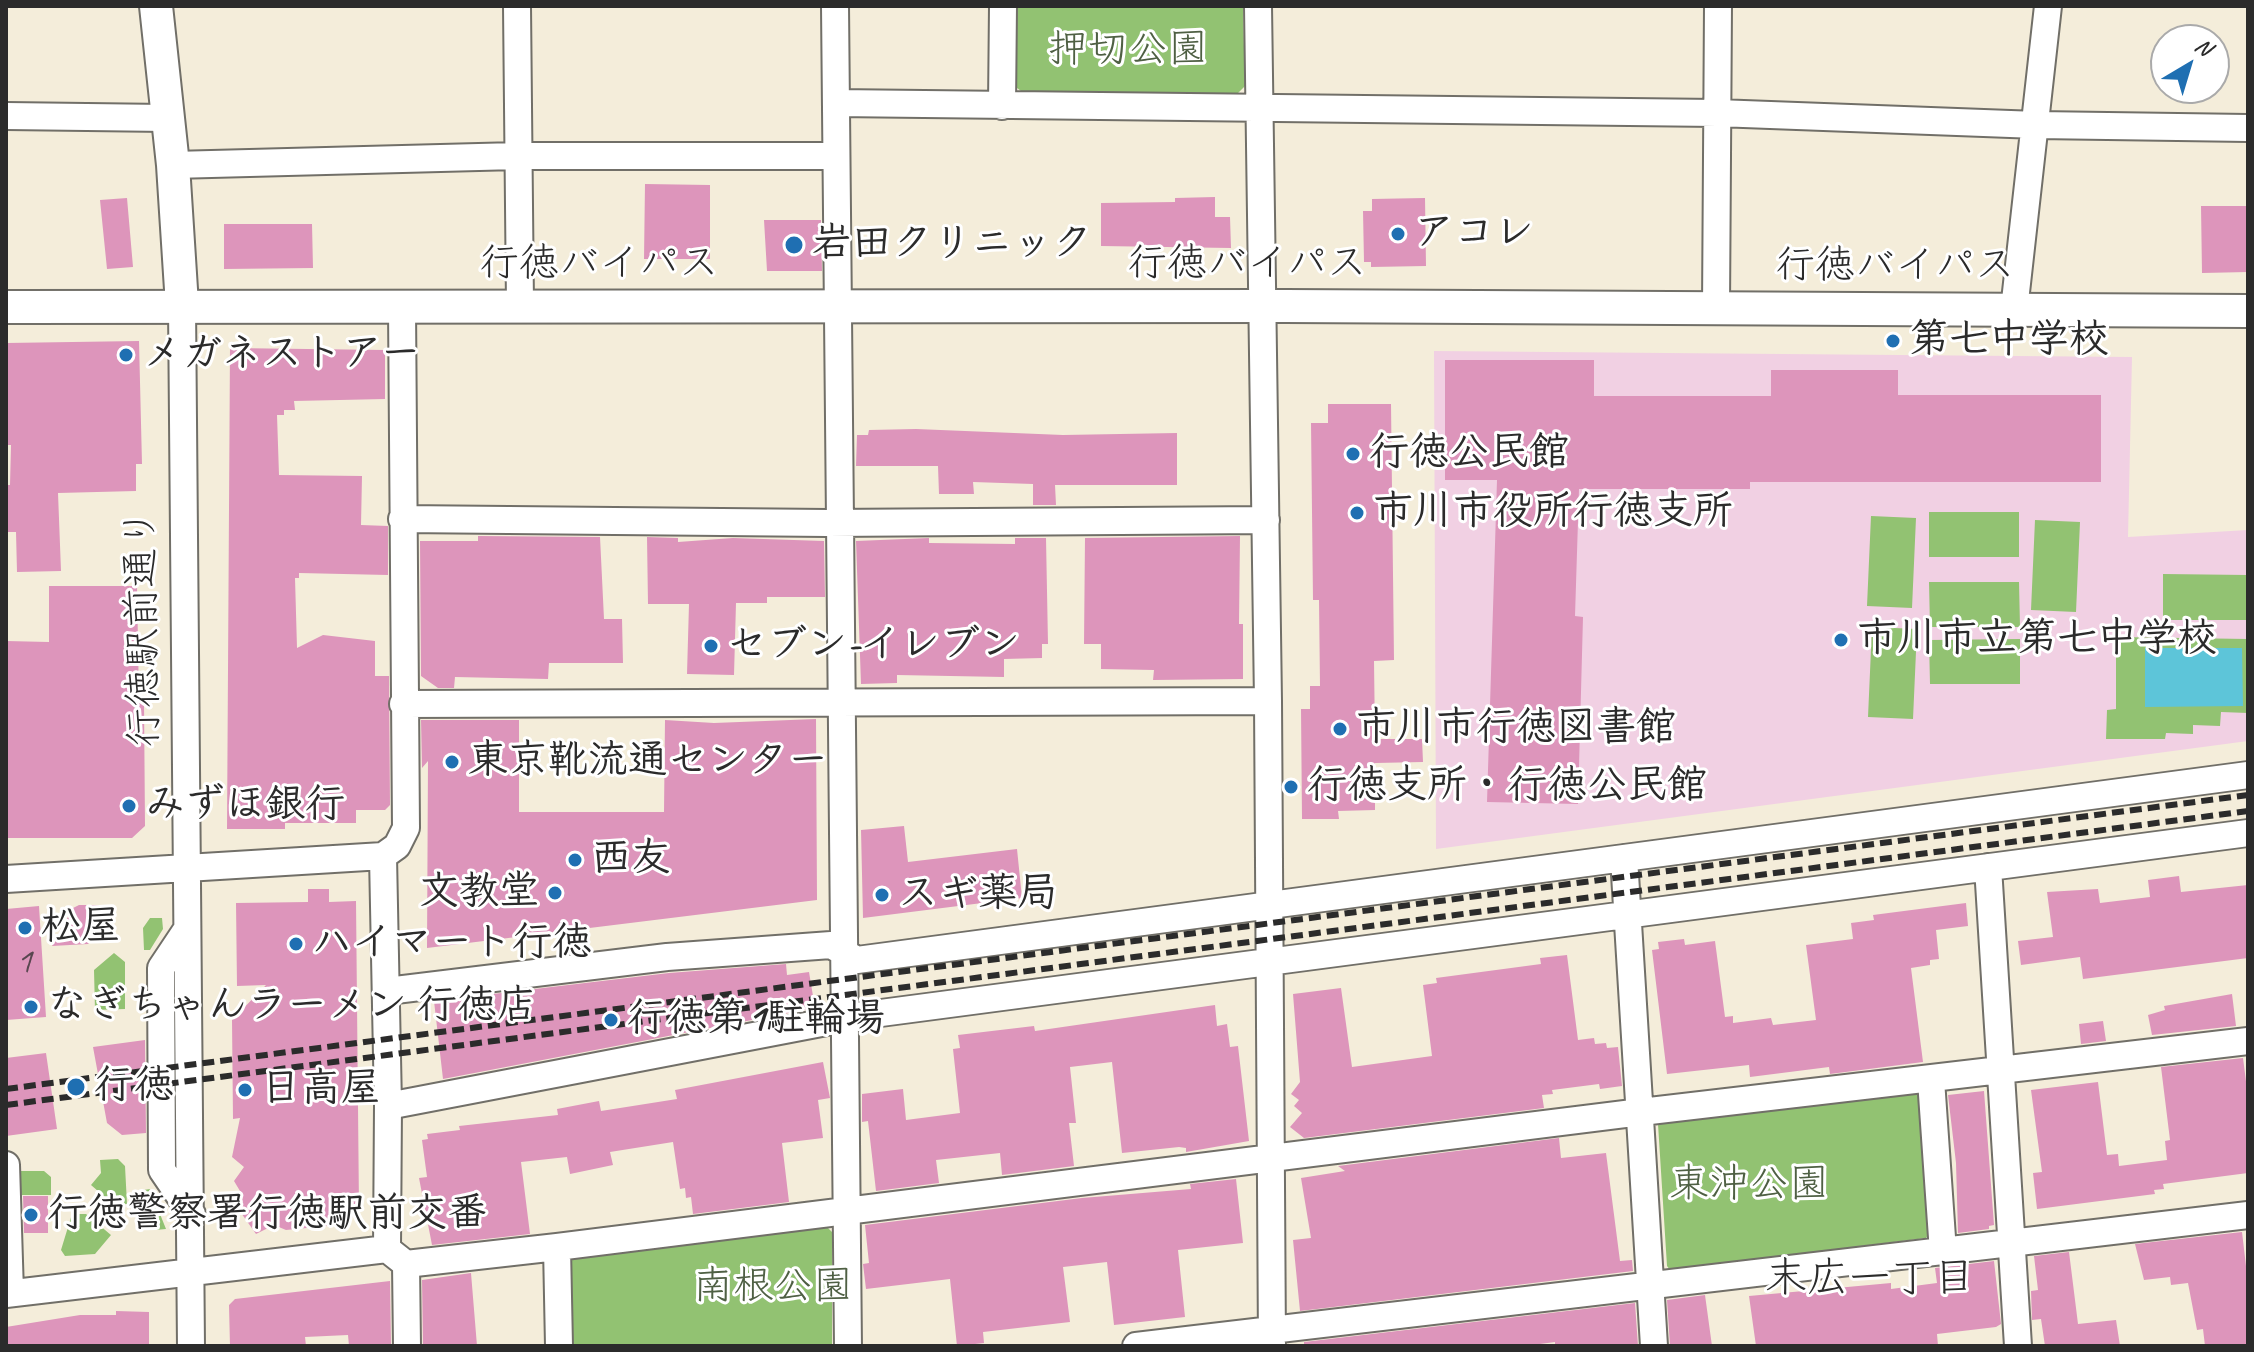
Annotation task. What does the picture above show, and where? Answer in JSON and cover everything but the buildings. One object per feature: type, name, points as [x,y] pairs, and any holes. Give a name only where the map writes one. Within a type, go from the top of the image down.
[{"type":"main road","name":"行徳駅前通り","points":[[156,6],[173,165],[182,305]]},
{"type":"main road","name":"行徳バイパス","points":[[6,307],[520,305],[2248,311]]},
{"type":"street","points":[[517,6],[520,305]]},
{"type":"street","points":[[835,6],[848,1346]]},
{"type":"street","points":[[1002,106],[1003,6]]},
{"type":"street","points":[[1258,6],[1271,962],[1272,1338]]},
{"type":"street","points":[[1716,308],[1718,6]]},
{"type":"street","points":[[2014,310],[2048,6]]},
{"type":"street","points":[[836,103],[1717,113],[2037,125],[2248,128]]},
{"type":"street","points":[[6,116],[167,118]]},
{"type":"street","points":[[173,165],[517,156],[836,156]]},
{"type":"street","name":"行徳駅前通り","points":[[182,305],[187,929],[161,968],[162,1170],[192,1214],[191,1273]]},
{"type":"street","points":[[6,879],[383,856],[397,846],[406,828],[402,307]]},
{"type":"street","points":[[402,519],[841,523],[1266,520]]},
{"type":"street","points":[[403,704],[1268,701]]},
{"type":"street","points":[[387,991],[667,957],[831,945],[857,960],[2248,775]]},
{"type":"street","points":[[388,1106],[844,1020],[2248,833]]},
{"type":"street","points":[[383,856],[388,1106],[396,1257],[407,1346]]},
{"type":"street","points":[[1624,858],[1630,914],[1654,1346]]},
{"type":"street","points":[[1988,867],[2018,1346]]},
{"type":"street","points":[[6,1165],[8,1294],[191,1273],[557,1247],[1641,1112],[2248,1041]]},
{"type":"street","points":[[1931,1080],[1943,1252]]},
{"type":"street","points":[[1136,1346],[1272,1338],[1650,1286],[2248,1215]]},
{"type":"street","points":[[557,1247],[559,1346]]},
{"type":"street","points":[[191,1273],[191,1346]]},
{"type":"shaded area","name":"市川市立第七中学校","points":[[1434,351],[2132,357],[2128,537],[2248,530],[2248,741],[1436,849]]},
{"type":"green space","name":"押切公園","points":[[1012,6],[1243,6],[1245,86],[1236,95],[1025,94],[1013,85]]},
{"type":"green space","points":[[1929,512],[2019,512],[2019,557],[1929,557]]},
{"type":"green space","points":[[1871,516],[1916,518],[1912,608],[1867,606]]},
{"type":"green space","points":[[2035,520],[2080,522],[2076,612],[2031,610]]},
{"type":"green space","points":[[2163,574],[2248,575],[2248,620],[2163,620]]},
{"type":"green space","points":[[1929,582],[2019,582],[2020,627],[1930,627]]},
{"type":"green space","points":[[1872,627],[1917,629],[1913,719],[1868,717]]},
{"type":"green space","points":[[2116,637],[2248,639],[2248,713],[2221,712],[2220,726],[2193,725],[2193,734],[2166,733],[2165,739],[2106,739],[2107,710],[2116,709]]},
{"type":"green space","points":[[2020,639],[2020,684],[1930,684],[1929,640]]},
{"type":"green space","points":[[150,918],[162,918],[163,929],[150,950],[144,950],[143,928]]},
{"type":"green space","points":[[114,953],[125,962],[125,1009],[95,1010],[94,970]]},
{"type":"green space","name":"東沖公園","points":[[1916,1093],[1925,1101],[1933,1229],[1926,1238],[1670,1270],[1667,1266],[1658,1124],[1662,1121]]},
{"type":"green space","points":[[118,1159],[125,1166],[127,1204],[114,1205],[91,1185],[101,1173],[100,1160]]},
{"type":"green space","points":[[15,1171],[44,1171],[51,1177],[51,1195],[15,1195]]},
{"type":"green space","points":[[150,1189],[166,1229],[155,1230],[146,1224],[144,1190]]},
{"type":"green space","points":[[72,1214],[86,1214],[111,1235],[95,1254],[65,1256],[61,1250]]},
{"type":"green space","name":"南根公園","points":[[824,1224],[832,1232],[832,1346],[567,1346],[566,1263],[574,1254]]},
{"type":"water","points":[[2145,648],[2242,648],[2243,706],[2145,707]]},
{"type":"railway","points":[[6,1089],[2248,795]]},
{"type":"railway","points":[[6,1105],[2248,811]]},
{"type":"place","name":"アコレ","points":[[1398,234]]},
{"type":"place","name":"岩田クリニック","points":[[794,245]]},
{"type":"place","name":"第七中学校","points":[[1893,341]]},
{"type":"place","name":"メガネストアー","points":[[126,355]]},
{"type":"place","name":"行徳公民館","points":[[1353,454]]},
{"type":"place","name":"市川市役所行徳支所","points":[[1357,513]]},
{"type":"place","name":"市川市立第七中学校","points":[[1841,640]]},
{"type":"place","name":"セブン-イレブン","points":[[711,646]]},
{"type":"place","name":"市川市行徳図書館","points":[[1340,729]]},
{"type":"place","name":"東京靴流通センター","points":[[452,762]]},
{"type":"place","name":"行徳支所・行徳公民館","points":[[1291,787]]},
{"type":"place","name":"みずほ銀行","points":[[129,806]]},
{"type":"place","name":"西友","points":[[575,860]]},
{"type":"place","name":"文教堂","points":[[555,893]]},
{"type":"place","name":"スギ薬局","points":[[882,895]]},
{"type":"place","name":"松屋","points":[[25,928]]},
{"type":"place","name":"ハイマート行徳","points":[[296,944]]},
{"type":"place","name":"なぎちゃんラーメン 行徳店","points":[[31,1007]]},
{"type":"place","name":"行徳第1駐輪場","points":[[611,1020]]},
{"type":"place","name":"行徳","points":[[76,1087]]},
{"type":"place","name":"日高屋","points":[[245,1090]]},
{"type":"place","name":"行徳警察署行徳駅前交番","points":[[31,1215]]},
{"type":"district","name":"末広一丁目","points":[[1870,1280]]}]
